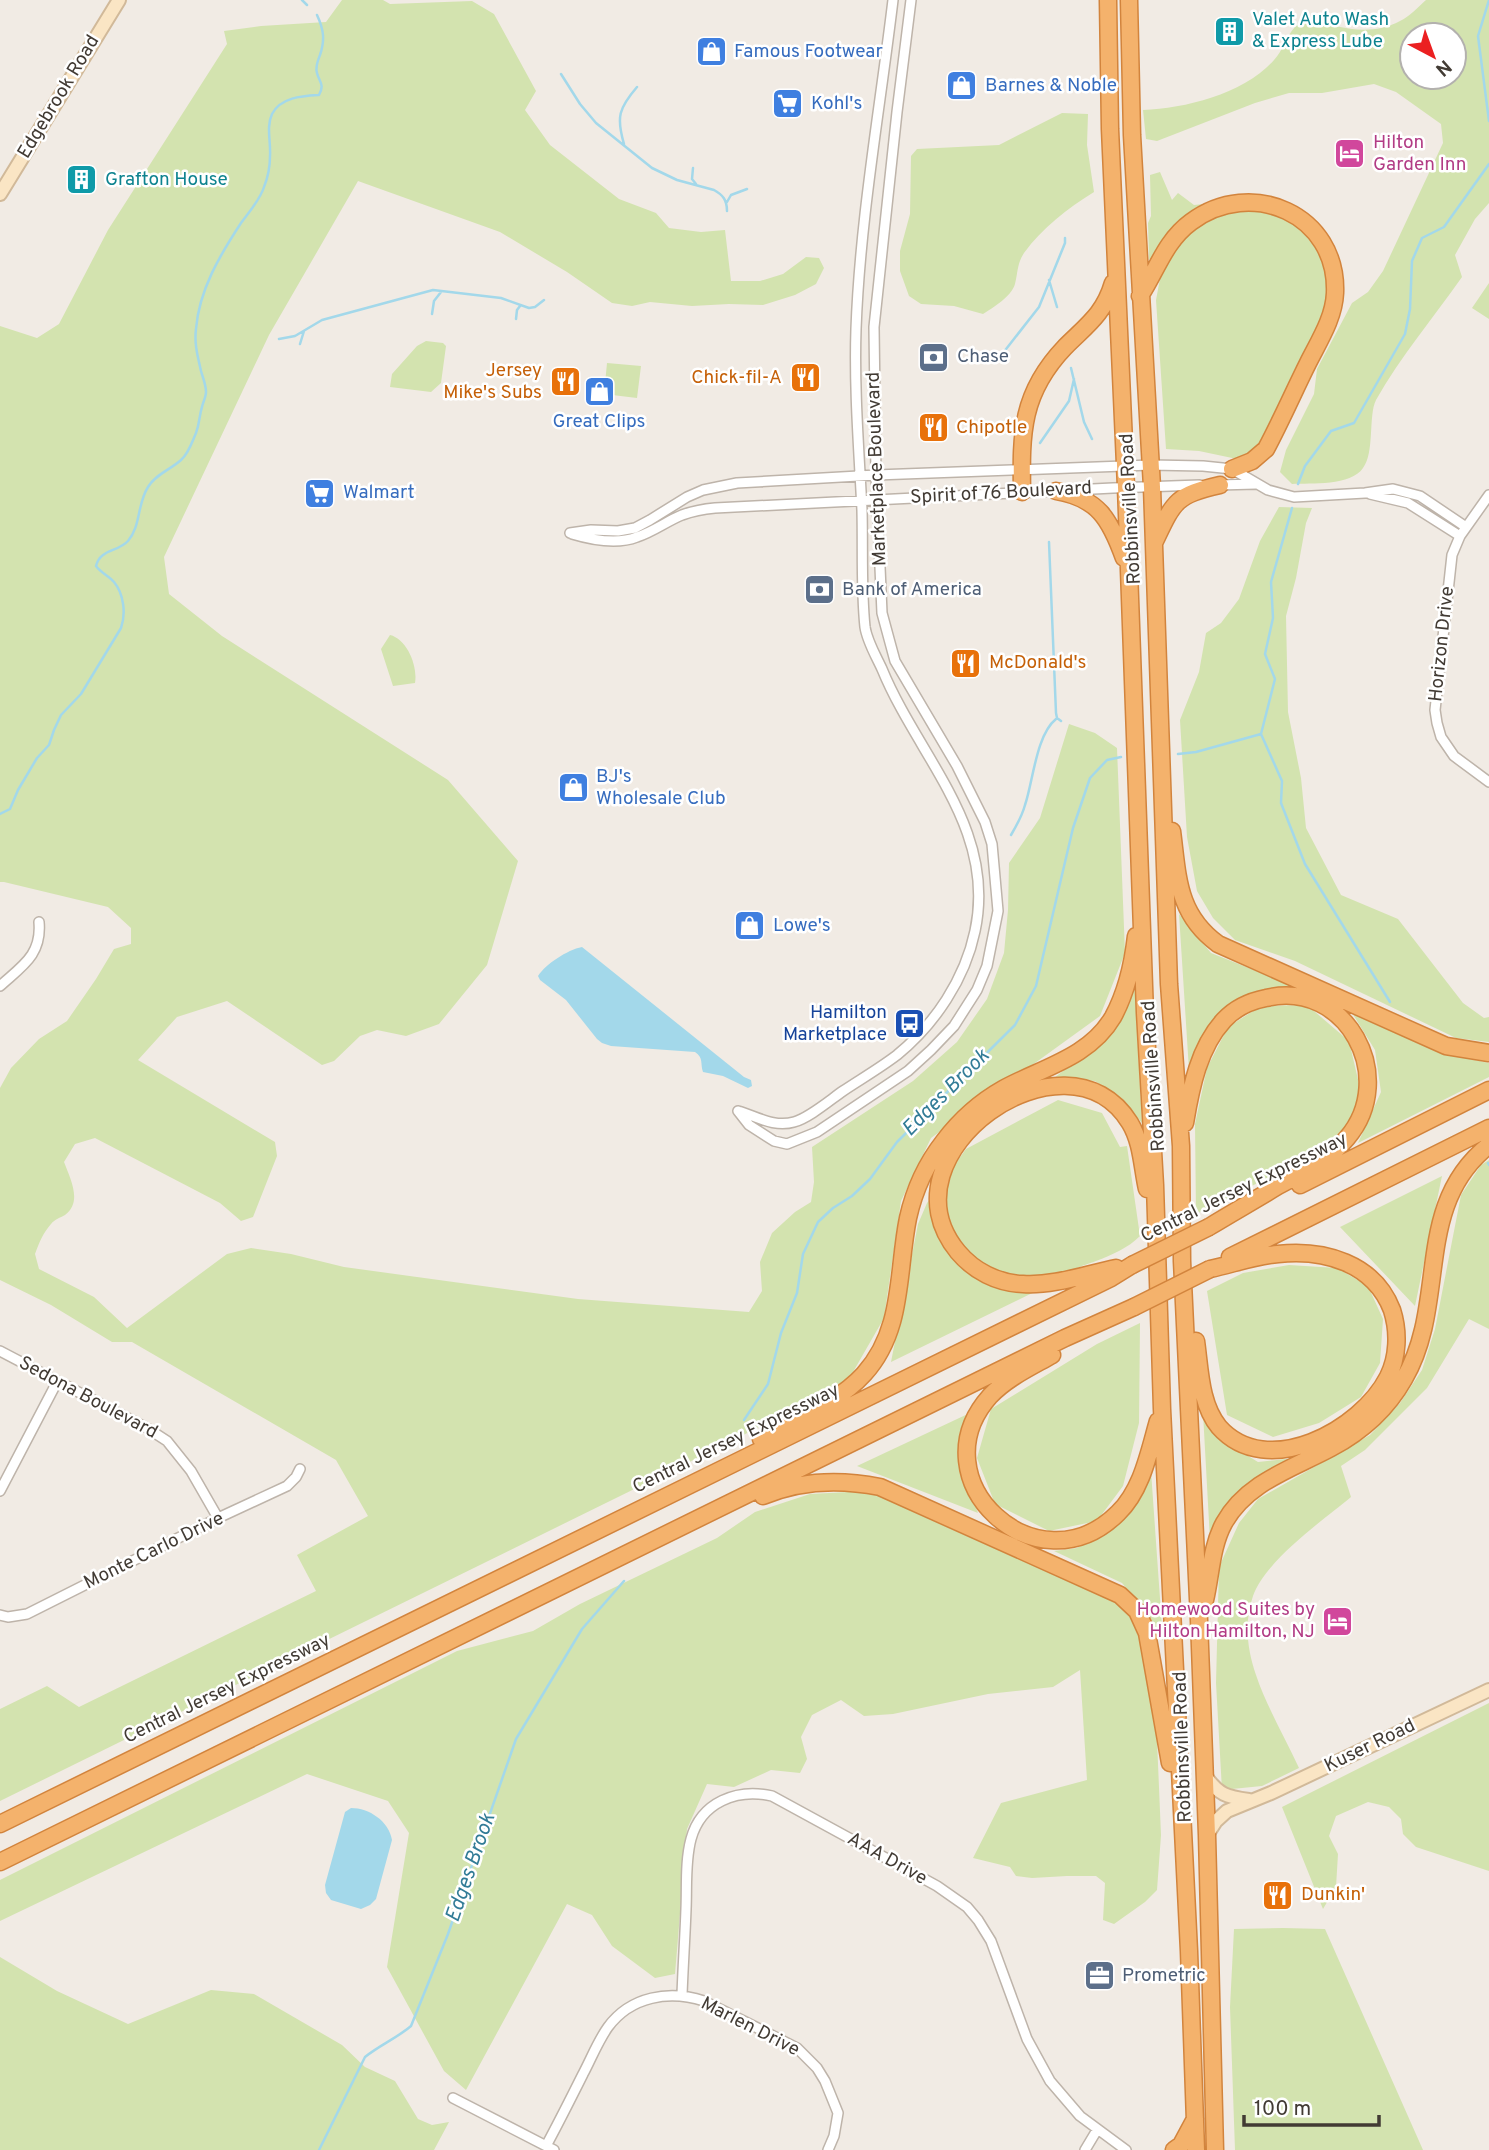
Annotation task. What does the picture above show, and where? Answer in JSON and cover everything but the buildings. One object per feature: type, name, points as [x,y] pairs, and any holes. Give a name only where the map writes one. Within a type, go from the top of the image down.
[{"type":"highway","name":"Robbinsville Road","points":[[1108,0],[1110,129],[1145,1013],[1156,1185],[1162,1409],[1184,1836],[1196,2150]]},
{"type":"highway","name":"Robbinsville Road","points":[[1129,0],[1132,135],[1152,487],[1169,984],[1181,1146],[1182,1261],[1205,1775],[1215,2150]]},
{"type":"highway","points":[[1140,296],[1173,238],[1192,221],[1234,202],[1259,202],[1286,210],[1308,226],[1325,248],[1335,283],[1335,296],[1328,320],[1266,449],[1252,461],[1232,469]]},
{"type":"highway","points":[[1022,492],[1023,428],[1033,393],[1060,354],[1104,308],[1116,271]]},
{"type":"highway","points":[[1154,544],[1177,502],[1195,491],[1220,485]]},
{"type":"highway","points":[[1056,491],[1076,494],[1094,505],[1107,518],[1129,573]]},
{"type":"highway","points":[[1161,744],[1180,888],[1189,914],[1208,937],[1230,951],[1447,1046],[1489,1053]]},
{"type":"highway","points":[[410,1622],[586,1528],[730,1456],[838,1396],[864,1374],[876,1359],[896,1315],[908,1220],[914,1198],[931,1160],[955,1128],[986,1100],[1074,1055],[1101,1033],[1112,1019],[1121,1000],[1142,906]]},
{"type":"highway","points":[[1181,1146],[1190,1093],[1199,1063],[1216,1031],[1233,1011],[1271,997],[1301,998],[1339,1016],[1356,1037],[1366,1063],[1368,1091],[1362,1116],[1347,1139],[1314,1166],[1209,1227]]},
{"type":"highway","points":[[1132,1265],[1088,1276],[1033,1284],[1003,1281],[981,1272],[954,1247],[940,1215],[941,1175],[952,1148],[993,1110],[1026,1093],[1070,1084],[1096,1091],[1117,1106],[1132,1128],[1140,1150],[1156,1231]]},
{"type":"highway","name":"Central Jersey Expressway","points":[[0,1824],[1111,1278],[1209,1227],[1279,1196],[1489,1090]]},
{"type":"highway","points":[[0,1862],[1065,1338],[1134,1307],[1489,1128]]},
{"type":"highway","points":[[1199,1620],[1217,1540],[1224,1524],[1241,1501],[1265,1481],[1348,1438],[1379,1412],[1403,1382],[1425,1329],[1444,1209],[1459,1177],[1489,1146]]},
{"type":"highway","points":[[1185,1288],[1193,1315],[1200,1376],[1208,1408],[1221,1429],[1242,1443],[1267,1450],[1280,1450],[1312,1442],[1328,1435],[1358,1414],[1382,1387],[1394,1361],[1397,1332],[1394,1317],[1382,1292],[1362,1271],[1337,1258],[1299,1253],[1260,1256],[1210,1269]]},
{"type":"highway","points":[[1134,1307],[1006,1381],[988,1398],[979,1410],[970,1436],[968,1461],[974,1487],[987,1509],[997,1519],[1021,1534],[1048,1540],[1069,1539],[1088,1533],[1109,1521],[1129,1500],[1144,1467],[1162,1409]]},
{"type":"highway","points":[[597,1568],[778,1490],[839,1481],[880,1487],[1110,1589],[1137,1611],[1147,1633],[1184,1836]]},
{"type":"highway","points":[[1174,2150],[1181,2145],[1196,2117]]},
{"type":"street","name":"Edgebrook Road","points":[[0,194],[118,0]]},
{"type":"street","name":"Marketplace Boulevard","points":[[893,0],[859,281],[856,374],[866,631],[892,695],[955,801],[967,828],[976,859],[979,893],[976,929],[968,957],[937,1014],[919,1035],[896,1055],[794,1122],[764,1121],[738,1111],[749,1125],[774,1141],[787,1144],[817,1132],[908,1071],[954,1026],[977,990],[987,965],[998,911],[993,855],[985,822],[957,766],[895,661],[882,613],[876,475],[874,327],[895,121],[911,0]]},
{"type":"street","name":"Spirit of 76 Boulevard","points":[[1151,465],[860,475],[720,485],[687,497],[635,528],[570,533],[590,540],[621,541],[637,538],[681,515],[698,510],[1126,487],[1258,484]]},
{"type":"street","points":[[1151,465],[1232,469],[1283,496],[1294,498],[1393,489],[1413,494],[1466,527]]},
{"type":"street","points":[[1365,493],[1408,503],[1460,536]]},
{"type":"street","name":"Horizon Drive","points":[[1489,495],[1460,536],[1452,555],[1435,710],[1440,737],[1454,756],[1489,782]]},
{"type":"street","points":[[0,986],[32,955],[40,938],[38,922]]},
{"type":"street","name":"Sedona Boulevard","points":[[0,1352],[167,1441],[191,1471],[218,1518]]},
{"type":"street","points":[[0,1491],[57,1382]]},
{"type":"street","name":"Monte Carlo Drive","points":[[0,1615],[8,1617],[27,1614],[287,1486],[300,1469]]},
{"type":"street","name":"Kuser Road","points":[[1207,1835],[1227,1811],[1271,1793],[1489,1690]]},
{"type":"street","points":[[1205,1775],[1217,1791],[1250,1800]]},
{"type":"street","name":"AAA Drive","points":[[682,1995],[689,1855],[694,1831],[706,1812],[725,1798],[747,1793],[772,1796],[937,1886],[967,1908],[991,1941],[1027,2039],[1050,2081],[1066,2101],[1097,2130],[1126,2150]]},
{"type":"street","name":"Marlen Drive","points":[[550,2148],[609,2026],[628,2008],[640,2002],[656,1997],[682,1995],[704,2001],[797,2048],[808,2057],[825,2081],[838,2113],[834,2136],[828,2150]]},
{"type":"street","points":[[453,2098],[550,2148]]},
{"type":"street","points":[[1084,2150],[1097,2130]]},
{"type":"green space","points":[[342,0],[383,0],[390,4],[472,1],[494,14],[536,91],[525,110],[550,145],[619,199],[656,213],[669,228],[701,232],[725,230],[731,281],[760,281],[783,274],[806,257],[819,258],[824,268],[816,284],[795,295],[763,305],[692,306],[650,302],[632,306],[612,303],[500,232],[358,181],[269,335],[164,557],[169,594],[222,636],[448,780],[518,861],[487,965],[439,1024],[406,1036],[377,1030],[360,1036],[334,1061],[322,1065],[227,1001],[177,1017],[138,1060],[275,1142],[277,1156],[253,1217],[241,1221],[220,1203],[95,1138],[75,1144],[64,1162],[74,1190],[73,1203],[70,1210],[53,1222],[42,1238],[35,1254],[39,1269],[94,1297],[127,1328],[227,1254],[251,1248],[291,1254],[344,1267],[578,1299],[749,1312],[762,1291],[760,1262],[772,1233],[795,1212],[811,1202],[814,1182],[812,1147],[913,1081],[957,1042],[987,999],[1004,953],[1009,863],[1040,818],[1069,724],[1095,733],[1117,748],[1125,953],[1100,1016],[931,1138],[901,1201],[884,1318],[849,1379],[734,1440],[0,1801],[0,1709],[47,1686],[79,1707],[316,1591],[297,1555],[368,1516],[336,1460],[132,1342],[112,1342],[51,1305],[0,1280],[0,1088],[11,1068],[39,1039],[67,1021],[114,949],[131,944],[131,928],[108,907],[0,882],[0,326],[37,338],[59,324],[108,230],[227,44],[224,31],[326,22]]},
{"type":"green space","points":[[1426,0],[1489,0],[1489,203],[1475,219],[1455,255],[1462,277],[1406,353],[1376,400],[1369,453],[1363,468],[1350,478],[1340,481],[1292,484],[1280,472],[1286,450],[1314,394],[1317,369],[1352,303],[1368,292],[1383,271],[1443,143],[1441,124],[1396,92],[1374,84],[1322,93],[1289,93],[1255,103],[1157,141],[1146,139],[1143,110],[1195,102],[1247,82],[1274,60],[1296,26],[1308,18],[1343,28],[1366,30],[1398,22],[1398,91],[1468,91],[1468,21],[1399,21]]},
{"type":"green space","points":[[1062,113],[1088,114],[1087,145],[1094,192],[1056,219],[1031,244],[1020,261],[1010,293],[983,314],[954,306],[921,304],[909,296],[900,271],[900,251],[910,214],[911,156],[917,149],[999,145]]},
{"type":"green space","points":[[1160,172],[1172,200],[1178,193],[1194,205],[1214,203],[1153,261],[1149,259],[1150,175]]},
{"type":"green space","points":[[1259,208],[1299,224],[1317,246],[1328,274],[1327,307],[1259,449],[1237,459],[1199,451],[1166,449],[1156,300],[1162,268],[1190,228],[1218,213]]},
{"type":"green space","points":[[1489,283],[1489,319],[1472,308]]},
{"type":"green space","points":[[426,341],[443,343],[446,346],[441,383],[431,392],[390,387],[392,374],[417,346]]},
{"type":"green space","points":[[607,363],[641,366],[637,398],[604,394]]},
{"type":"green space","points":[[1279,507],[1312,508],[1306,523],[1286,616],[1288,712],[1301,778],[1306,828],[1341,895],[1398,919],[1463,1003],[1484,1018],[1489,1017],[1489,1042],[1456,1038],[1295,961],[1235,940],[1213,918],[1197,891],[1187,837],[1180,720],[1199,672],[1206,633],[1221,623],[1239,599],[1260,541]]},
{"type":"green space","points":[[390,635],[402,642],[410,654],[415,669],[415,683],[393,686],[381,649]]},
{"type":"green space","points":[[1179,914],[1211,953],[1294,986],[1251,995],[1189,1070]]},
{"type":"green space","points":[[1135,988],[1142,1123],[1124,1101],[1095,1081],[1054,1078],[1110,1034]]},
{"type":"green space","points":[[1307,1005],[1349,1041],[1360,1088],[1355,1116],[1323,1150],[1196,1214],[1195,1124],[1207,1068],[1228,1027],[1261,1006]]},
{"type":"green space","points":[[1349,1008],[1447,1054],[1489,1063],[1489,1077],[1358,1143],[1381,1092],[1375,1050]]},
{"type":"green space","points":[[1058,1100],[1102,1113],[1120,1147],[1127,1146],[1140,1236],[1120,1251],[1077,1268],[1067,1276],[891,1362],[918,1224],[927,1203],[966,1149]]},
{"type":"green space","points":[[1489,1160],[1489,1329],[1469,1319],[1427,1388],[1365,1450],[1341,1466],[1351,1497],[1282,1555],[1260,1582],[1248,1616],[1250,1655],[1265,1698],[1299,1768],[1262,1786],[1222,1790],[1216,1683],[1219,1567],[1239,1523],[1258,1499],[1370,1435],[1400,1403],[1422,1370],[1435,1329],[1461,1195],[1481,1165]]},
{"type":"green space","points":[[1442,1176],[1415,1306],[1340,1227]]},
{"type":"green space","points":[[1289,1265],[1337,1268],[1368,1286],[1383,1319],[1380,1363],[1361,1397],[1319,1423],[1273,1437],[1227,1415],[1207,1291],[1243,1273]]},
{"type":"green space","points":[[1140,1323],[1139,1423],[1123,1486],[1097,1521],[1049,1531],[995,1504],[977,1458],[991,1409],[1097,1344]]},
{"type":"green space","points":[[972,1412],[964,1476],[978,1513],[857,1466]]},
{"type":"green space","points":[[1203,1413],[1225,1442],[1258,1462],[1304,1457],[1252,1482],[1210,1540]]},
{"type":"green space","points":[[1151,1471],[1163,1641],[1147,1612],[1122,1583],[1054,1551],[1077,1548],[1128,1516]]},
{"type":"green space","points":[[867,1491],[1119,1602],[1133,1620],[1145,1657],[1157,1740],[1161,1835],[1157,1890],[1114,1924],[1103,1920],[1105,1883],[1096,1876],[1016,1876],[1010,1867],[973,1858],[1001,1803],[1087,1780],[1080,1670],[1053,1687],[988,1694],[893,1714],[864,1716],[841,1700],[812,1715],[801,1737],[807,1759],[800,1773],[771,1770],[734,1787],[707,1784],[687,1829],[675,1974],[655,1978],[612,1946],[592,1915],[567,1904],[466,2090],[444,2071],[387,1967],[409,1833],[388,1801],[307,1774],[0,1921],[0,1880],[457,1651],[533,1631],[580,1604],[717,1538],[755,1512],[810,1494]]},
{"type":"green space","points":[[1489,1703],[1489,1871],[1416,1847],[1403,1834],[1401,1819],[1389,1807],[1368,1802],[1336,1816],[1329,1836],[1338,1854],[1336,1887],[1323,1909],[1282,1807]]},
{"type":"green space","points":[[1234,1929],[1325,1929],[1423,2150],[1235,2150],[1230,2007]]},
{"type":"green space","points":[[0,1957],[57,1991],[128,2024],[211,1990],[254,1994],[342,2045],[365,2067],[395,2081],[418,2119],[432,2125],[449,2122],[434,2150],[0,2150]]},
{"type":"water","points":[[582,947],[751,1080],[752,1086],[748,1088],[723,1076],[703,1072],[701,1059],[695,1052],[611,1046],[597,1039],[566,1000],[538,976],[557,958]]},
{"type":"water","points":[[351,1808],[365,1810],[377,1817],[387,1827],[392,1840],[376,1899],[361,1909],[331,1900],[325,1885],[345,1812]]},
{"type":"waterway","points":[[302,0],[307,5]]},
{"type":"waterway","name":"Edges Brook","points":[[1489,0],[1478,36],[1489,121]]},
{"type":"waterway","points":[[0,814],[10,809],[37,758],[49,745],[61,715],[81,694],[121,628],[124,610],[120,592],[114,582],[96,566],[101,556],[128,541],[135,529],[148,487],[184,457],[196,433],[206,392],[196,340],[201,300],[218,260],[257,201],[267,179],[272,114],[286,101],[319,95],[321,91],[316,68],[323,35],[317,15]]},
{"type":"waterway","points":[[561,74],[596,123],[652,168],[677,180],[717,192],[725,201],[727,211]]},
{"type":"waterway","points":[[624,144],[620,127],[621,113],[637,87]]},
{"type":"waterway","name":"Edges Brook","points":[[1298,484],[1305,466],[1331,431],[1354,423],[1405,334],[1410,309],[1412,261],[1422,238],[1444,227],[1489,164]]},
{"type":"waterway","points":[[693,168],[692,179],[696,184]]},
{"type":"waterway","points":[[727,202],[731,195],[747,189]]},
{"type":"waterway","points":[[996,356],[1003,353],[1039,307],[1065,238]]},
{"type":"waterway","points":[[1049,280],[1057,307]]},
{"type":"waterway","points":[[279,339],[295,336],[322,320],[433,290],[501,298],[529,308],[544,300]]},
{"type":"waterway","points":[[432,314],[434,301],[441,292]]},
{"type":"waterway","points":[[516,319],[520,306]]},
{"type":"waterway","points":[[300,344],[304,331]]},
{"type":"waterway","points":[[1071,368],[1084,422],[1092,439]]},
{"type":"waterway","points":[[1040,443],[1069,401],[1074,379]]},
{"type":"waterway","name":"Edges Brook","points":[[1261,734],[1275,679],[1265,654],[1273,618],[1271,582],[1292,508]]},
{"type":"waterway","points":[[1049,542],[1056,713],[1061,721]]},
{"type":"waterway","points":[[1011,835],[1024,809],[1044,736],[1056,719]]},
{"type":"waterway","points":[[1261,734],[1282,781],[1281,803],[1305,864],[1390,1002]]},
{"type":"waterway","name":"Edges Brook","points":[[1178,754],[1196,752],[1261,734]]},
{"type":"waterway","name":"Edges Brook","points":[[744,1420],[768,1384],[781,1333],[797,1293],[803,1254],[818,1222],[870,1179],[897,1142],[1015,1025],[1036,986],[1073,828],[1090,778],[1107,760],[1121,757]]},
{"type":"waterway","name":"Edges Brook","points":[[319,2150],[365,2057],[411,2026],[448,1934],[516,1739],[582,1629],[624,1581]]},
{"type":"place","name":"Valet Auto Wash & Express Lube","points":[[1229,31]]},
{"type":"place","name":"Famous Footwear","points":[[711,52]]},
{"type":"place","name":"Barnes & Noble","points":[[962,86]]},
{"type":"place","name":"Kohl's","points":[[788,104]]},
{"type":"place","name":"Hilton Garden Inn","points":[[1350,154]]},
{"type":"place","name":"Grafton House","points":[[82,180]]},
{"type":"place","name":"Chase","points":[[934,357]]},
{"type":"place","name":"Chick-fil-A","points":[[805,378]]},
{"type":"place","name":"Jersey Mike's Subs","points":[[565,382]]},
{"type":"place","name":"Great Clips","points":[[599,391]]},
{"type":"place","name":"Chipotle","points":[[933,428]]},
{"type":"place","name":"Walmart","points":[[320,493]]},
{"type":"place","name":"Bank of America","points":[[819,590]]},
{"type":"place","name":"McDonald's","points":[[966,663]]},
{"type":"place","name":"BJ's Wholesale Club","points":[[573,788]]},
{"type":"place","name":"Lowe's","points":[[750,926]]},
{"type":"place","name":"Hamilton Marketplace","points":[[910,1024]]},
{"type":"place","name":"Homewood Suites by Hilton Hamilton, NJ","points":[[1338,1621]]},
{"type":"place","name":"Dunkin'","points":[[1278,1895]]},
{"type":"place","name":"Prometric","points":[[1099,1976]]}]
